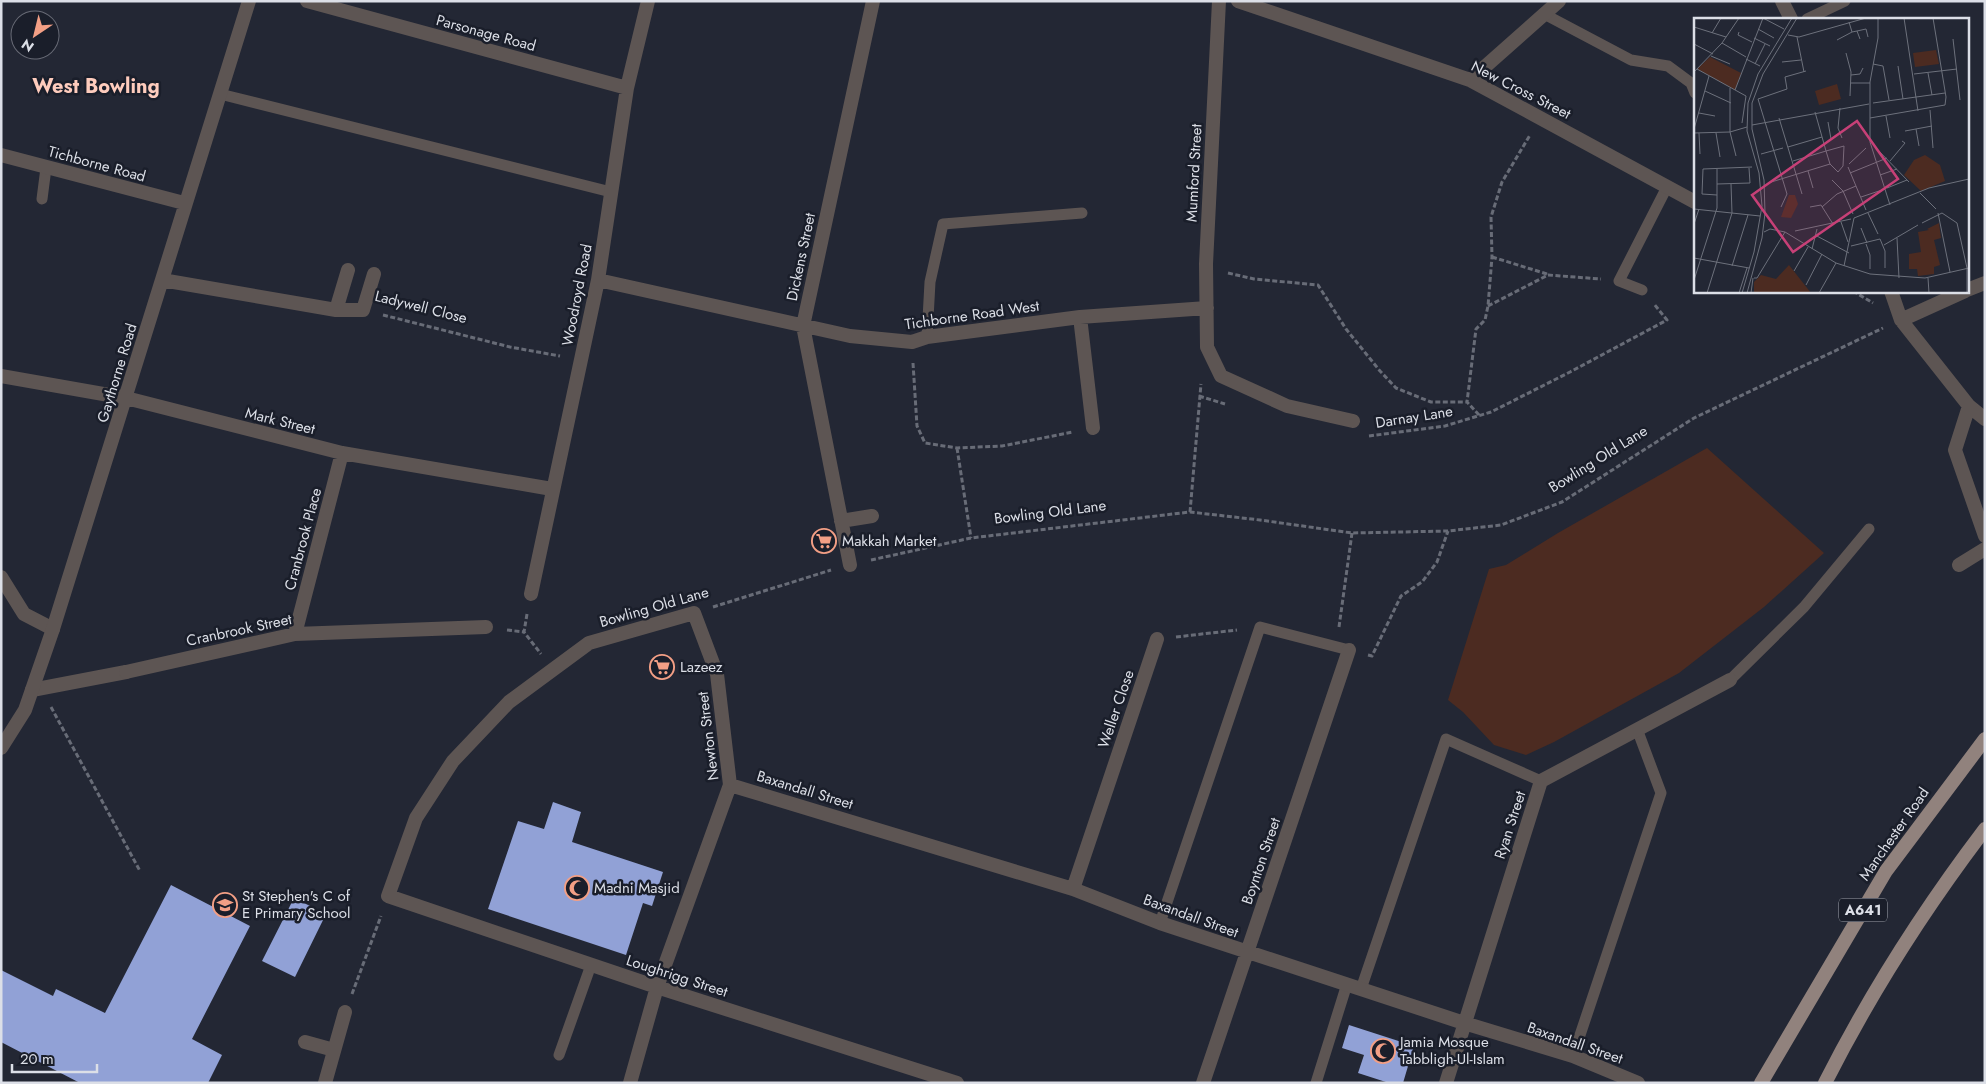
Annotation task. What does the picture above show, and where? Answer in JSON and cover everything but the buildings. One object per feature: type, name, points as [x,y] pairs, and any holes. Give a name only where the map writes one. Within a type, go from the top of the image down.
[{"type":"main road","name":"Manchester Road","points":[[1761,1083],[1886,871],[1985,739]]},
{"type":"main road","points":[[1825,1083],[1919,920],[1985,829]]},
{"type":"street","name":"Gaythorne Road","points":[[1,748],[37,689],[53,629],[126,398],[184,203],[249,1]]},
{"type":"street","name":"Parsonage Road","points":[[307,1],[627,88]]},
{"type":"street","name":"Woodroyd Road","points":[[531,594],[598,280],[627,88],[648,1]]},
{"type":"street","name":"Dickens Street","points":[[850,564],[803,326],[873,1]]},
{"type":"street","name":"Mumford Street","points":[[1207,347],[1206,264],[1219,1]]},
{"type":"street","name":"New Cross Street","points":[[1238,1],[1470,80],[1694,201]]},
{"type":"street","points":[[1538,1],[1544,14]]},
{"type":"street","points":[[1470,80],[1559,1]]},
{"type":"street","points":[[1782,1],[1790,18]]},
{"type":"street","name":"Tichborne Road","points":[[1,155],[184,203]]},
{"type":"street","points":[[336,310],[348,270]]},
{"type":"street","points":[[363,310],[374,274]]},
{"type":"street","name":"Ladywell Close","points":[[162,280],[336,310],[363,310]]},
{"type":"street","name":"Tichborne Road West","points":[[598,280],[850,336],[912,342],[927,337],[1080,317],[1207,308]]},
{"type":"street","points":[[1968,290],[1985,283]]},
{"type":"street","points":[[1891,292],[1901,320],[1969,406],[1985,419]]},
{"type":"street","points":[[1901,320],[1964,292]]},
{"type":"street","points":[[1080,317],[1093,428]]},
{"type":"street","points":[[1207,347],[1221,376],[1287,406],[1353,421]]},
{"type":"street","name":"Mark Street","points":[[1,376],[126,398],[342,453],[552,489]]},
{"type":"street","points":[[1969,406],[1955,450],[1985,536]]},
{"type":"street","name":"Cranbrook Place","points":[[295,634],[342,453]]},
{"type":"street","points":[[841,521],[872,516]]},
{"type":"street","points":[[1959,565],[1985,549]]},
{"type":"street","points":[[1,577],[24,614],[53,629]]},
{"type":"street","name":"Bowling Old Lane","points":[[388,896],[416,818],[452,761],[509,702],[589,643],[694,613]]},
{"type":"street","name":"Newton Street","points":[[630,1083],[657,987],[730,785],[717,674],[694,613]]},
{"type":"street","name":"Cranbrook Street","points":[[37,689],[126,672],[295,634],[486,627]]},
{"type":"street","name":"Weller Close","points":[[1073,889],[1157,639]]},
{"type":"street","name":"Boynton Street","points":[[1203,1083],[1248,953],[1343,648]]},
{"type":"street","name":"Ryan Street","points":[[1446,1083],[1541,781],[1730,680]]},
{"type":"street","name":"Baxandall Street","points":[[730,785],[1073,889],[1160,923],[1248,953],[1573,1056],[1638,1083]]},
{"type":"street","name":"Loughrigg Street","points":[[388,896],[657,987],[957,1083]]},
{"type":"street","points":[[325,1083],[346,1012]]},
{"type":"street","points":[[305,1042],[334,1050]]},
{"type":"lane","points":[[1809,18],[1845,1]]},
{"type":"lane","points":[[1544,14],[1631,60],[1668,66],[1691,83],[1694,91]]},
{"type":"lane","points":[[220,94],[611,192]]},
{"type":"lane","points":[[42,199],[46,168]]},
{"type":"lane","points":[[1642,290],[1619,281],[1667,187]]},
{"type":"lane","points":[[927,337],[930,282],[943,224],[1082,213]]},
{"type":"lane","points":[[1730,680],[1804,607],[1869,529]]},
{"type":"lane","points":[[1160,923],[1260,627],[1343,648]]},
{"type":"lane","points":[[1573,1056],[1661,793],[1637,730]]},
{"type":"lane","points":[[1361,988],[1446,739],[1541,781]]},
{"type":"lane","points":[[559,1055],[591,965]]},
{"type":"lane","points":[[1316,1083],[1347,984]]},
{"type":"path","points":[[1467,402],[1476,329],[1485,320],[1488,306],[1492,256],[1491,217],[1502,182],[1515,157],[1541,118]]},
{"type":"path","points":[[1492,256],[1548,275],[1619,281]]},
{"type":"path","points":[[1206,264],[1226,273],[1254,279],[1318,285],[1346,329],[1380,372],[1396,388],[1431,402],[1467,402],[1479,415]]},
{"type":"path","points":[[1488,306],[1548,275]]},
{"type":"path","name":"Darnay Lane","points":[[1366,436],[1445,426],[1491,412],[1667,320],[1642,290]]},
{"type":"path","name":"Ladywell Close","points":[[363,310],[510,347],[581,359]]},
{"type":"path","name":"Bowling Old Lane","points":[[694,613],[850,564],[971,538],[1190,512],[1352,533],[1448,531],[1501,525],[1562,502],[1694,418],[1901,320]]},
{"type":"path","points":[[912,342],[917,426],[925,443],[957,448],[1002,446],[1093,428]]},
{"type":"path","points":[[1190,512],[1199,396],[1207,347]]},
{"type":"path","points":[[1199,396],[1226,404]]},
{"type":"path","points":[[957,448],[971,538]]},
{"type":"path","points":[[1352,533],[1343,648],[1372,656],[1402,596],[1422,582],[1437,562],[1448,531]]},
{"type":"path","points":[[531,594],[524,632],[552,670]]},
{"type":"path","points":[[1157,639],[1260,627]]},
{"type":"path","points":[[37,689],[140,871]]},
{"type":"path","points":[[346,1012],[388,896]]},
{"type":"shaded area","points":[[1707,448],[1824,553],[1764,607],[1679,673],[1554,742],[1526,755],[1494,745],[1463,712],[1448,700],[1489,569],[1506,565]]},
{"type":"place","name":"Makkah Market","points":[[824,541]]},
{"type":"place","name":"Lazeez","points":[[662,667]]},
{"type":"place","name":"Madni Masjid","points":[[577,888]]},
{"type":"place","name":"St Stephen's C of E Primary School","points":[[225,905]]},
{"type":"place","name":"Jamia Mosque Tabbligh-Ul-Islam","points":[[1383,1051]]},
{"type":"district","name":"West Bowling","points":[[96,86]]}]
